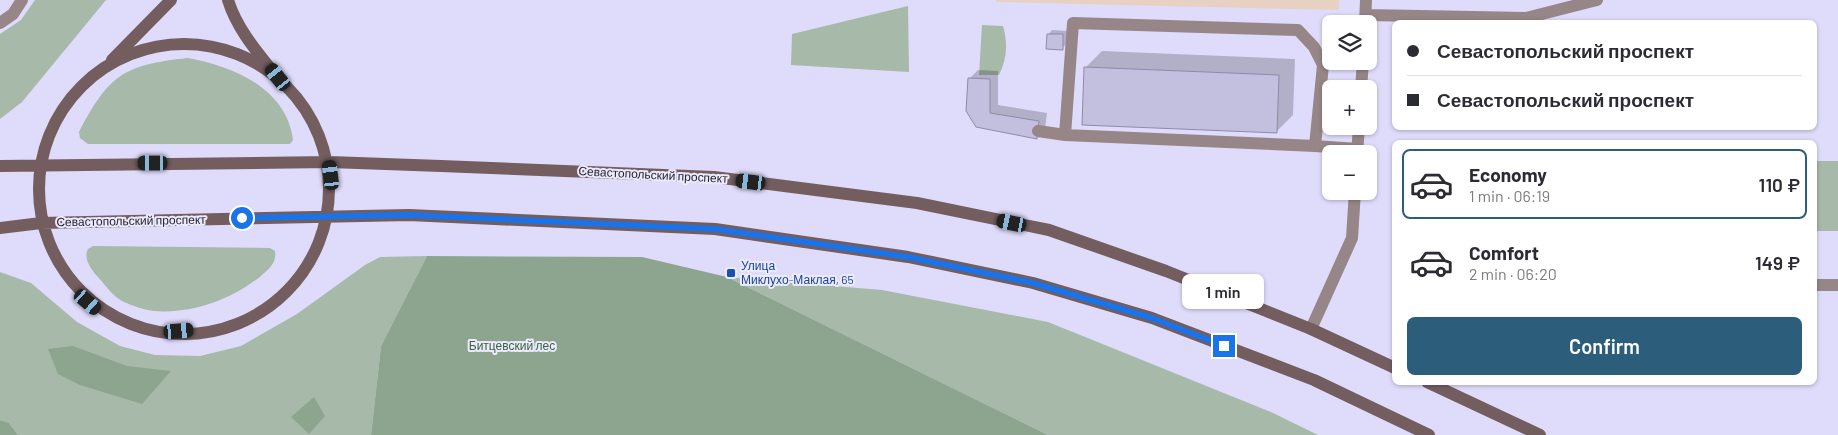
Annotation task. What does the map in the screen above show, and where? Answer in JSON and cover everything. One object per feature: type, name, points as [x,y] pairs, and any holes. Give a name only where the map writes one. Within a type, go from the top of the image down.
[{"type":"main road","points":[[171,0],[134,40],[95,76],[65,108],[51,131],[40,165],[38,194],[41,223],[54,258],[74,289],[102,314],[132,327],[163,333],[195,330],[224,322],[252,310],[274,295],[300,272],[319,248],[331,216],[333,189],[330,162],[319,130],[301,101],[250,43],[232,12],[228,0]]},
{"type":"main road","points":[[95,76],[126,58],[156,48],[187,45],[219,48],[248,59],[278,77]]},
{"type":"main road","name":"Севастопольский проспект","points":[[0,166],[330,162],[714,177],[917,203],[1049,230],[1166,270],[1311,329],[1392,367]]},
{"type":"main road","name":"Севастопольский проспект","points":[[0,228],[41,223],[409,215],[715,229],[917,259],[1033,283],[1152,318],[1314,380],[1429,435]]},
{"type":"main road","points":[[1433,385],[1540,435]]},
{"type":"lane","points":[[0,23],[13,14],[22,0]]},
{"type":"lane","points":[[1366,0],[1366,15]]},
{"type":"lane","points":[[1377,19],[1526,18],[1597,0]]},
{"type":"lane","points":[[1065,135],[1073,24],[1298,30],[1314,47],[1323,66],[1315,146]]},
{"type":"lane","points":[[1038,131],[1065,135],[1322,147]]},
{"type":"lane","points":[[1311,329],[1352,238],[1354,200]]},
{"type":"lane","points":[[1817,285],[1838,285]]},
{"type":"shaded area","points":[[996,0],[1339,0],[1339,10],[996,2]]},
{"type":"green space","points":[[35,0],[106,0],[22,102],[0,119],[0,34],[21,20]]},
{"type":"green space","points":[[908,6],[909,72],[791,65],[792,34]]},
{"type":"green space","points":[[982,25],[1003,26],[1006,51],[999,75],[979,75]]},
{"type":"green space","points":[[188,58],[222,67],[239,74],[255,82],[269,93],[280,106],[289,122],[293,140],[290,144],[88,144],[80,138],[79,132],[100,97],[120,76],[148,64]]},
{"type":"green space","points":[[1817,161],[1838,161],[1838,231],[1817,231]]},
{"type":"green space","points":[[93,246],[270,248],[275,251],[275,259],[261,276],[249,285],[224,298],[197,308],[154,311],[128,304],[118,299],[110,291],[88,263],[87,252]]},
{"type":"green space","points":[[427,256],[381,346],[371,435],[18,435],[9,423],[0,420],[0,272],[31,283],[77,322],[120,346],[155,355],[200,356],[241,346],[297,314],[365,265],[380,257]]},
{"type":"green space","name":"Битцевский лес","points":[[427,256],[642,257],[727,277],[1048,435],[371,435],[381,346]]},
{"type":"green space","points":[[727,277],[882,290],[1048,322],[1273,413],[1318,435],[1048,435]]},
{"type":"green space","points":[[73,346],[127,366],[171,371],[142,404],[80,385],[58,374],[48,349]]},
{"type":"green space","points":[[314,397],[325,416],[309,434],[291,417]]},
{"type":"green space","points":[[0,420],[9,423],[18,435],[0,435]]},
{"type":"building","points":[[1047,34],[1063,34],[1063,50],[1046,49]]},
{"type":"building","points":[[1084,67],[1279,75],[1277,133],[1082,125]]},
{"type":"building","points":[[968,78],[990,79],[990,113],[1039,121],[1037,139],[976,127],[966,111]]},
{"type":"place","name":"Улица Миклухо-Маклая, 65","points":[[731,273]]},
{"type":"route","points":[[242,218],[409,215],[715,229],[908,257],[1033,283],[1152,318],[1224,346]]}]
